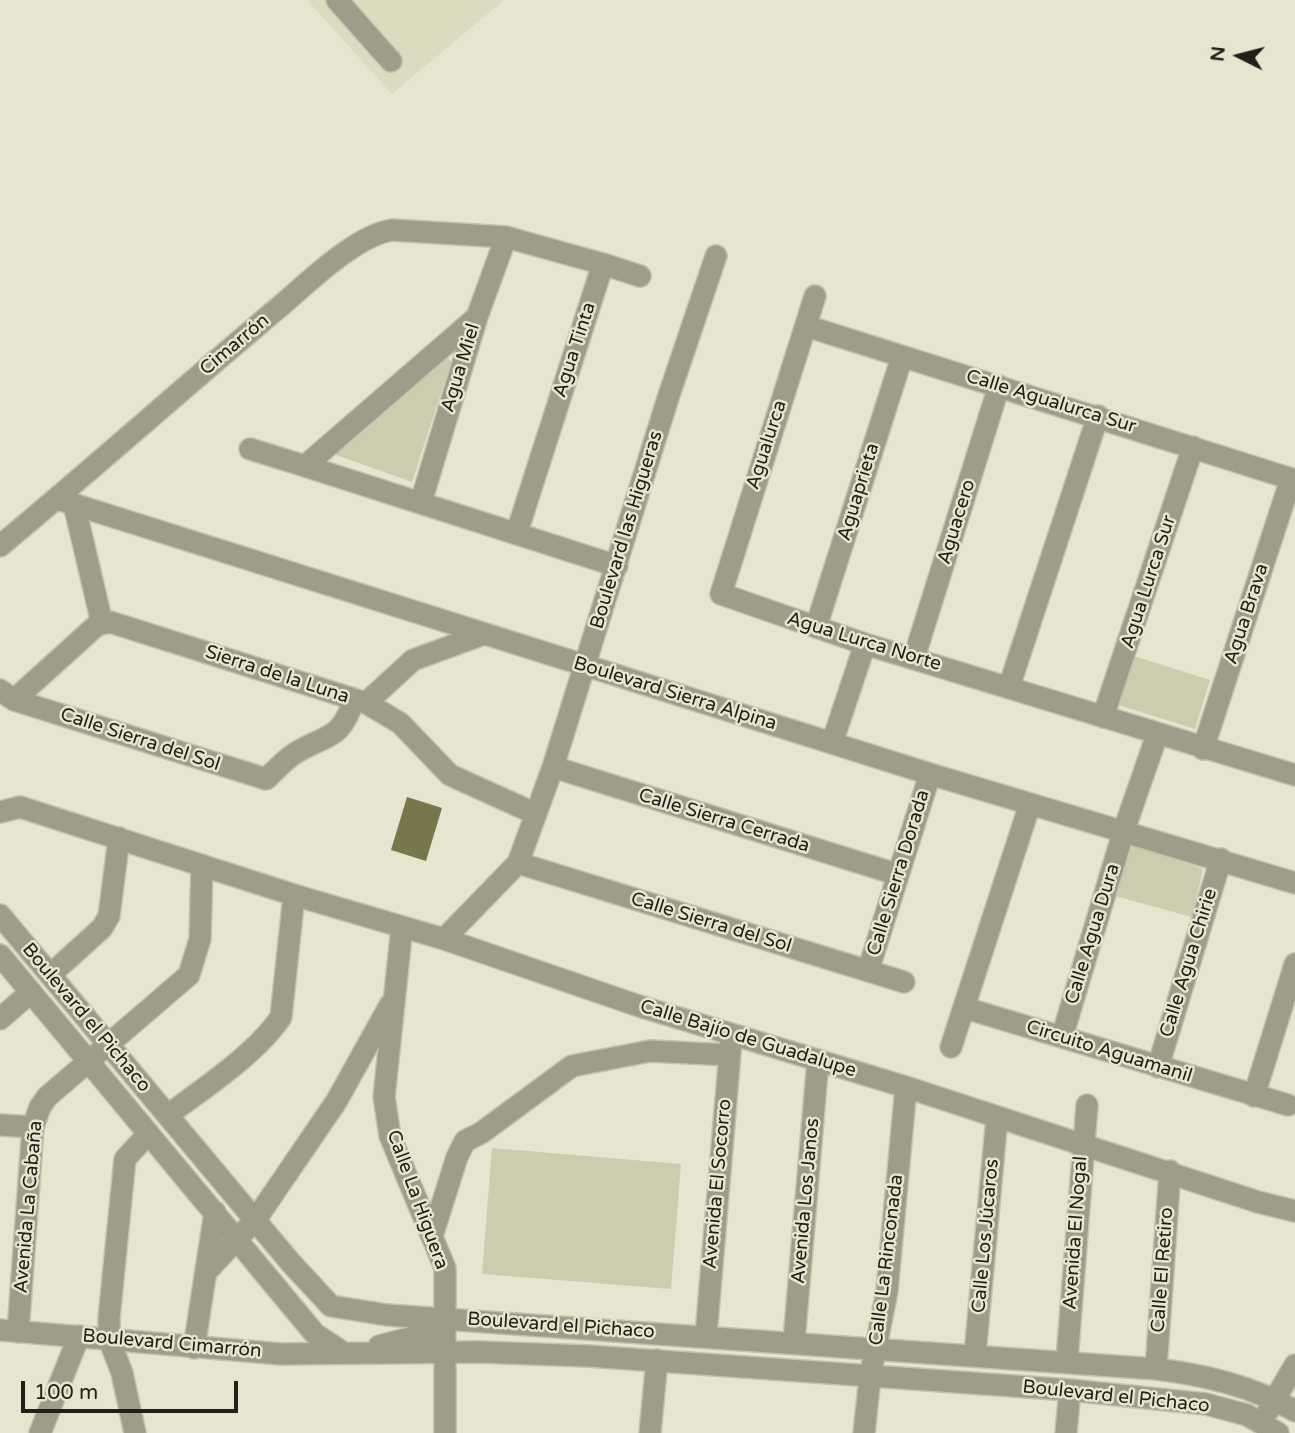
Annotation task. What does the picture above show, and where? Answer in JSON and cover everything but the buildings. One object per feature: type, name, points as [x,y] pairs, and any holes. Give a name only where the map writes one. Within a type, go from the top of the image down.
[{"type":"street","points":[[337,0],[391,61]]},
{"type":"street","name":"Cimarrón","points":[[0,546],[66,502],[208,367],[361,242],[380,232],[392,230],[506,237]]},
{"type":"street","points":[[506,237],[640,276]]},
{"type":"street","name":"Agua Miel","points":[[421,502],[477,317],[506,237]]},
{"type":"street","name":"Boulevard las Higueras","points":[[444,939],[518,863],[553,766],[668,398],[716,256]]},
{"type":"street","name":"Agua Tinta","points":[[517,532],[603,264]]},
{"type":"street","name":"Agualurca","points":[[721,594],[815,296]]},
{"type":"street","points":[[305,466],[477,317]]},
{"type":"street","name":"Calle Agualurca Sur","points":[[806,326],[1098,416],[1293,480]]},
{"type":"street","name":"Aguaprieta","points":[[816,627],[902,357]]},
{"type":"street","name":"Aguacero","points":[[914,658],[999,386]]},
{"type":"street","points":[[1009,687],[1098,416]]},
{"type":"street","name":"Agua Lurca Sur","points":[[1103,717],[1193,447]]},
{"type":"street","points":[[250,449],[617,566]]},
{"type":"street","name":"Agua Brava","points":[[1203,748],[1293,480]]},
{"type":"street","points":[[7,695],[102,623],[66,502]]},
{"type":"street","name":"Boulevard Sierra Alpina","points":[[66,502],[930,774],[1295,883]]},
{"type":"street","name":"Agua Lurca Norte","points":[[721,594],[865,643],[1157,735],[1295,775]]},
{"type":"street","name":"Sierra de la Luna","points":[[102,623],[360,701],[400,723],[450,775],[537,814]]},
{"type":"street","points":[[360,701],[413,660],[484,634]]},
{"type":"street","points":[[832,743],[865,643]]},
{"type":"street","name":"Calle Sierra del Sol","points":[[7,695],[266,779],[290,757],[335,734],[347,722],[360,701]]},
{"type":"street","name":"Calle Agua Dura","points":[[1062,1037],[1124,830],[1157,735]]},
{"type":"street","name":"Calle Sierra Cerrada","points":[[553,766],[896,874]]},
{"type":"street","name":"Calle Sierra Dorada","points":[[868,971],[896,874],[930,774]]},
{"type":"street","points":[[951,1047],[1030,804]]},
{"type":"street","name":"Calle Bajío de Guadalupe","points":[[0,813],[10,807],[20,807],[294,895],[444,939],[639,1006],[730,1044],[818,1060],[1170,1171],[1258,1202],[1295,1211]]},
{"type":"street","points":[[50,975],[102,928],[109,916],[119,838]]},
{"type":"street","name":"Calle Agua Chirie","points":[[1158,1067],[1221,859]]},
{"type":"street","name":"Calle Sierra del Sol","points":[[518,863],[904,982]]},
{"type":"street","name":"Avenida La Cabaña","points":[[9,1331],[33,1127],[40,1108],[47,1097],[189,975],[200,939],[202,865]]},
{"type":"street","points":[[168,1115],[225,1071],[274,1028],[281,1017],[294,895]]},
{"type":"street","name":"Boulevard el Pichaco","points":[[0,915],[331,1306],[352,1311],[445,1319],[1067,1360],[1156,1369],[1209,1376],[1276,1400],[1295,1410]]},
{"type":"street","name":"Calle La Higuera","points":[[402,927],[384,1097],[390,1136],[433,1233],[445,1268],[445,1433]]},
{"type":"street","name":"Boulevard el Pichaco","points":[[0,955],[315,1334],[351,1353],[444,1352],[662,1361],[1076,1391],[1206,1404],[1270,1428]]},
{"type":"street","points":[[1254,1096],[1295,964]]},
{"type":"street","points":[[0,1019],[31,992]]},
{"type":"street","points":[[206,1272],[256,1219],[336,1102],[396,994]]},
{"type":"street","name":"Circuito Aguamanil","points":[[965,1008],[1288,1105]]},
{"type":"street","points":[[433,1233],[457,1157],[465,1141],[481,1133],[572,1066],[650,1051],[730,1044]]},
{"type":"street","name":"Avenida El Socorro","points":[[706,1335],[730,1044]]},
{"type":"street","name":"Avenida Los Janos","points":[[794,1341],[818,1060]]},
{"type":"street","name":"Calle La Rinconada","points":[[864,1433],[870,1377],[887,1291],[906,1087]]},
{"type":"street","name":"Avenida El Nogal","points":[[1067,1360],[1087,1105]]},
{"type":"street","name":"Calle Los Júcaros","points":[[975,1354],[997,1117]]},
{"type":"street","points":[[0,1125],[33,1127]]},
{"type":"street","points":[[135,1433],[122,1373],[109,1339],[113,1266],[125,1159],[148,1133]]},
{"type":"street","name":"Calle El Retiro","points":[[1156,1369],[1170,1171]]},
{"type":"street","points":[[194,1348],[215,1212]]},
{"type":"street","points":[[351,1353],[407,1336],[433,1332],[445,1319]]},
{"type":"street","name":"Boulevard Cimarrón","points":[[9,1331],[194,1348],[303,1355],[351,1353]]},
{"type":"street","points":[[40,1433],[79,1336]]},
{"type":"street","points":[[650,1433],[662,1361]]},
{"type":"street","points":[[662,1361],[662,1433]]},
{"type":"street","points":[[1270,1428],[1276,1400],[1295,1365]]},
{"type":"street","points":[[1066,1433],[1076,1391]]},
{"type":"street","points":[[1076,1391],[1078,1433]]},
{"type":"street","points":[[1288,1433],[1295,1423]]},
{"type":"shaded area","points":[[307,0],[504,0],[392,94]]},
{"type":"shaded area","points":[[445,353],[451,362],[412,482],[328,452]]},
{"type":"shaded area","points":[[1134,656],[1210,680],[1195,729],[1119,705]]},
{"type":"shaded area","points":[[1128,843],[1203,869],[1192,917],[1108,894]]},
{"type":"shaded area","points":[[492,1148],[681,1164],[671,1289],[482,1274]]}]
